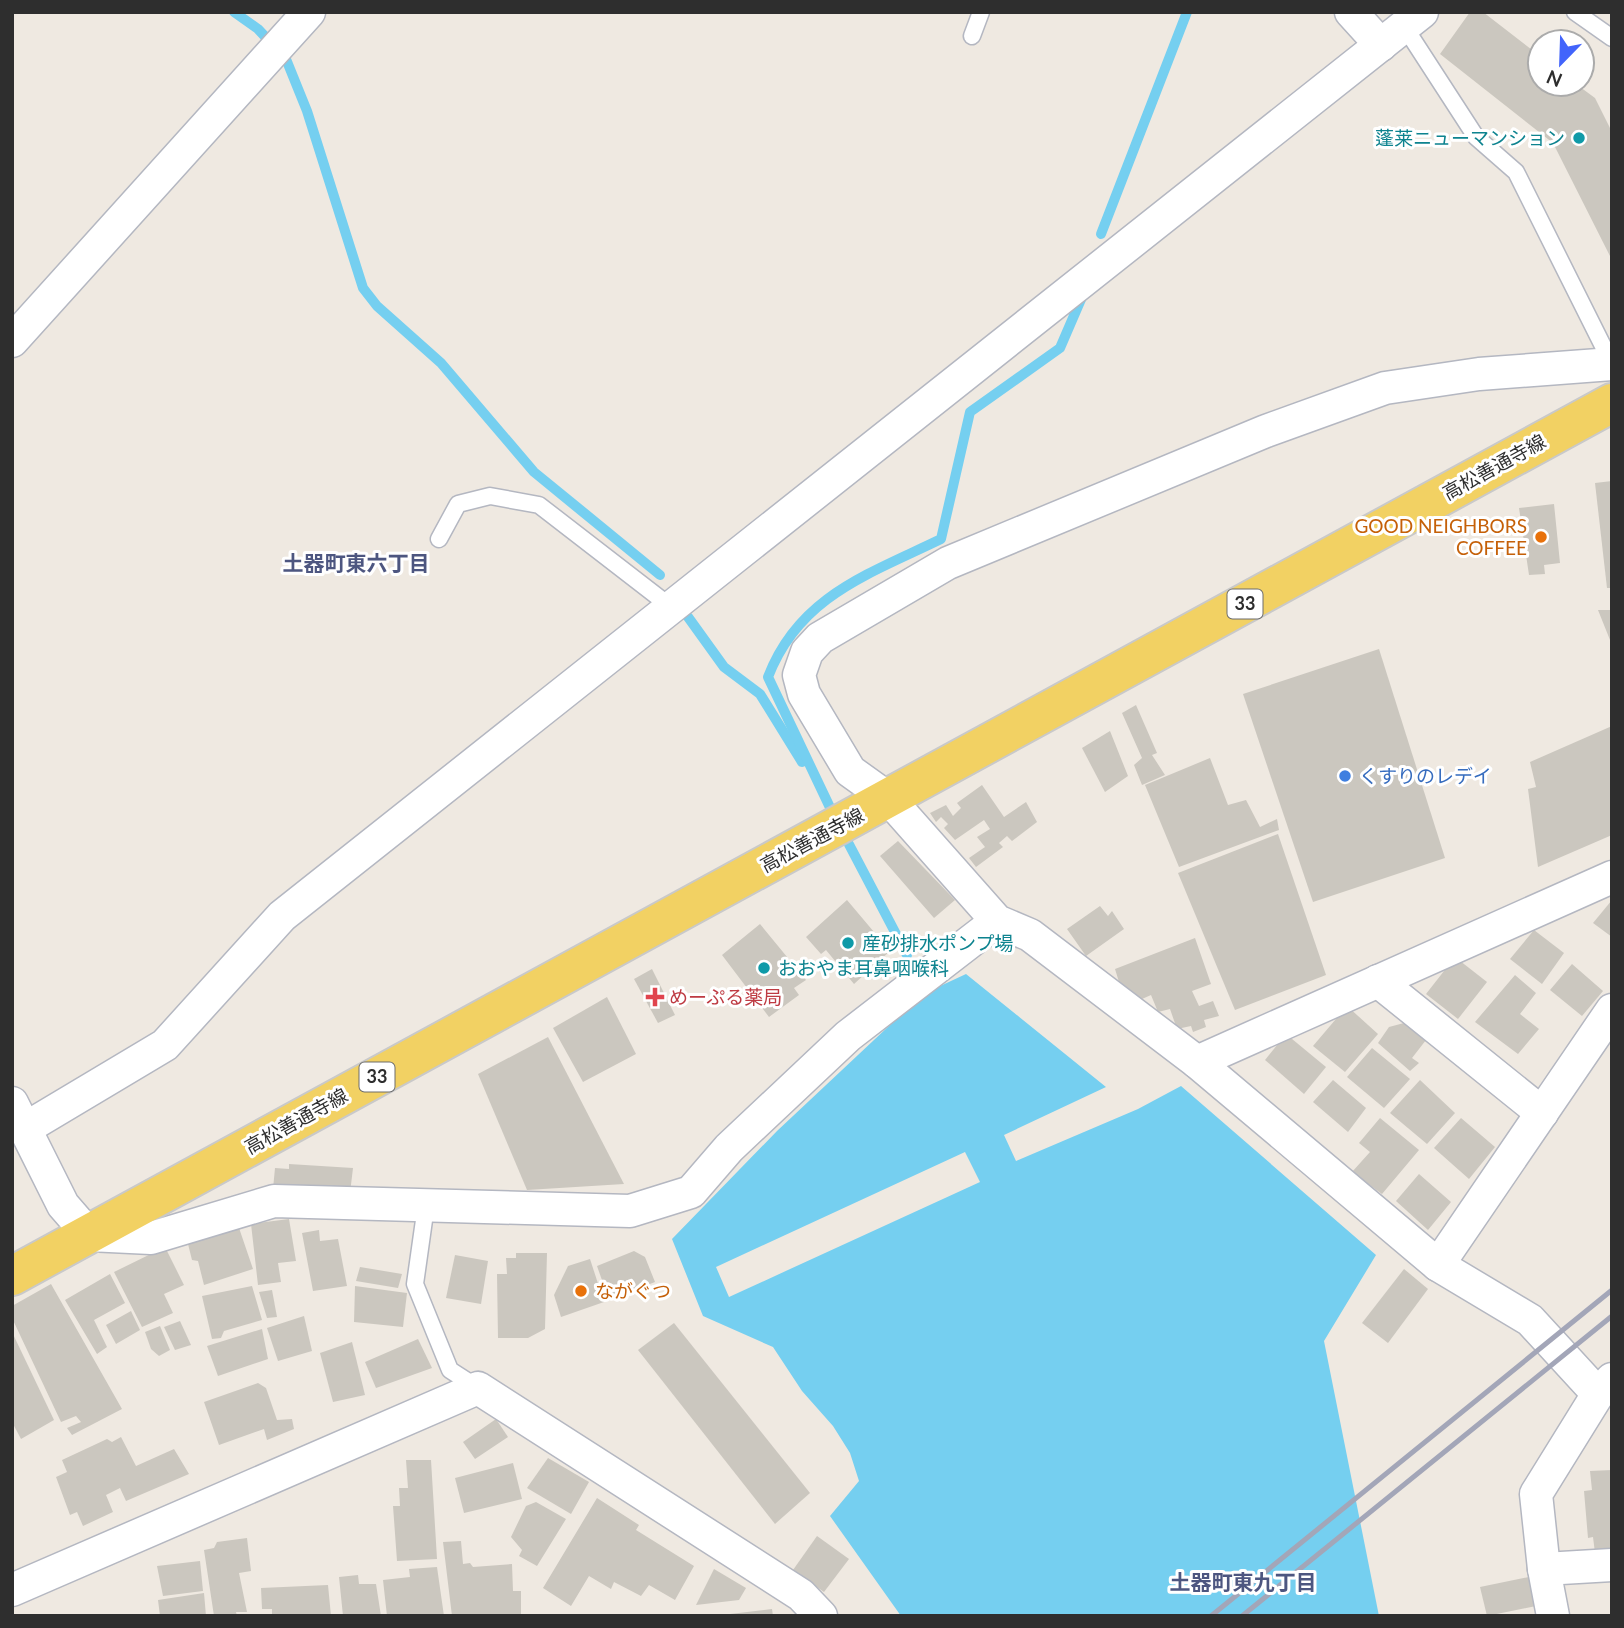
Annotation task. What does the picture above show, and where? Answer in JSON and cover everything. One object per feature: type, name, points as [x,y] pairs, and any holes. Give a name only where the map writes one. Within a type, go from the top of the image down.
[{"type":"main road","name":"高松善通寺線","points":[[12,1276],[1612,403]]},
{"type":"street","points":[[19,323],[309,12]]},
{"type":"street","points":[[1351,12],[1402,28]]},
{"type":"street","points":[[997,921],[848,1036],[729,1148],[691,1192],[630,1211],[274,1202],[151,1238],[89,1236],[63,1205],[19,1116],[165,1045],[282,916],[1402,28]]},
{"type":"street","points":[[1553,1616],[1544,1569],[1536,1494],[1605,1386],[1530,1320],[1438,1265],[1197,1062],[1030,935],[997,921],[884,802],[850,771],[804,694],[799,675],[807,652],[820,638],[948,563],[1266,430],[1385,388],[1479,374],[1612,364]]},
{"type":"street","points":[[1197,1062],[1612,877]]},
{"type":"street","points":[[1378,981],[1542,1113]]},
{"type":"street","points":[[1438,1265],[1612,1010]]},
{"type":"street","points":[[12,1590],[478,1388],[801,1595],[821,1616]]},
{"type":"street","points":[[1544,1569],[1612,1565]]},
{"type":"lane","points":[[972,36],[981,12]]},
{"type":"lane","points":[[1575,12],[1612,37]]},
{"type":"lane","points":[[1402,28],[1476,137],[1516,172],[1612,364]]},
{"type":"lane","points":[[439,539],[458,504],[490,496],[539,505],[671,607]]},
{"type":"lane","points":[[426,1206],[415,1284],[450,1370],[478,1388]]},
{"type":"water","points":[[966,974],[1106,1087],[1004,1135],[1016,1161],[1138,1109],[1181,1086],[1376,1255],[1324,1341],[1379,1616],[901,1616],[830,1516],[859,1481],[850,1453],[833,1426],[802,1391],[773,1347],[703,1316],[672,1239],[777,1131],[923,994]],"holes":[[[965,1152],[980,1182],[729,1297],[716,1267]]]},
{"type":"building","name":"蓬莱ニューマンション","points":[[1470,12],[1483,12],[1526,45],[1526,98],[1595,98],[1612,132],[1612,260],[1553,143],[1440,54]]},
{"type":"building","points":[[1612,481],[1612,588],[1607,588],[1595,483]]},
{"type":"building","points":[[1554,504],[1560,563],[1544,565],[1545,574],[1529,575],[1519,508]]},
{"type":"building","points":[[1598,610],[1612,610],[1612,645]]},
{"type":"building","name":"くすりのレデイ","points":[[1379,649],[1445,858],[1313,902],[1243,694]]},
{"type":"building","points":[[1136,705],[1157,753],[1152,755],[1165,775],[1142,785],[1134,765],[1142,758],[1122,713]]},
{"type":"building","points":[[1612,726],[1612,835],[1538,867],[1528,789],[1536,787],[1530,762]]},
{"type":"building","points":[[1110,731],[1128,776],[1105,792],[1082,748]]},
{"type":"building","points":[[1210,758],[1228,805],[1246,800],[1260,827],[1277,819],[1279,830],[1179,867],[1145,785]]},
{"type":"building","points":[[982,785],[1004,817],[1026,802],[1037,822],[1012,841],[1007,836],[999,843],[1003,847],[976,867],[969,858],[985,847],[977,837],[990,829],[984,820],[955,840],[944,828],[948,824],[941,817],[936,822],[930,813],[946,805],[953,816],[961,808],[957,803]]},
{"type":"building","points":[[1278,834],[1326,975],[1235,1010],[1178,873]]},
{"type":"building","points":[[898,841],[955,900],[934,918],[880,856]]},
{"type":"building","name":"産砂排水ポンプ場","points":[[847,900],[890,951],[854,984],[826,950],[821,954],[806,937]]},
{"type":"building","points":[[1612,900],[1612,937],[1593,923]]},
{"type":"building","points":[[1100,906],[1108,916],[1112,911],[1124,929],[1086,956],[1067,929]]},
{"type":"building","name":"おおやま耳鼻咽喉科","points":[[760,924],[806,980],[794,988],[799,995],[769,1017],[722,955]]},
{"type":"building","points":[[1534,930],[1564,953],[1542,984],[1510,959]]},
{"type":"building","points":[[1195,938],[1211,984],[1192,991],[1199,1006],[1213,1001],[1219,1016],[1204,1020],[1206,1027],[1193,1032],[1191,1026],[1177,1029],[1170,1009],[1158,1012],[1151,995],[1142,999],[1119,982],[1115,969]]},
{"type":"building","points":[[1455,957],[1487,982],[1458,1019],[1426,994]]},
{"type":"building","points":[[1572,964],[1603,991],[1582,1016],[1550,990]]},
{"type":"building","points":[[652,969],[675,1015],[658,1023],[634,979]]},
{"type":"building","points":[[1515,975],[1536,993],[1520,1014],[1539,1029],[1518,1054],[1475,1022]]},
{"type":"building","points":[[607,997],[636,1054],[583,1082],[553,1028]]},
{"type":"building","points":[[1347,1006],[1378,1034],[1345,1072],[1313,1046]]},
{"type":"building","points":[[1404,1023],[1426,1040],[1412,1058],[1419,1063],[1410,1071],[1378,1043],[1389,1027]]},
{"type":"building","points":[[1286,1034],[1326,1067],[1304,1094],[1265,1060]]},
{"type":"building","points":[[548,1037],[624,1184],[527,1190],[478,1074]]},
{"type":"building","points":[[1372,1048],[1410,1079],[1384,1108],[1347,1077]]},
{"type":"building","points":[[1333,1080],[1366,1108],[1348,1132],[1313,1102]]},
{"type":"building","points":[[1420,1080],[1455,1113],[1427,1144],[1390,1113]]},
{"type":"building","points":[[1380,1118],[1419,1150],[1382,1194],[1352,1172],[1370,1152],[1359,1143]]},
{"type":"building","points":[[1461,1118],[1495,1147],[1469,1179],[1434,1148]]},
{"type":"building","points":[[289,1164],[353,1168],[350,1193],[273,1189],[275,1168],[289,1169]]},
{"type":"building","points":[[1419,1174],[1451,1202],[1428,1230],[1396,1201]]},
{"type":"building","points":[[289,1219],[296,1261],[278,1263],[281,1282],[258,1285],[251,1224]]},
{"type":"building","points":[[238,1225],[253,1269],[204,1285],[198,1261],[192,1260],[187,1240]]},
{"type":"building","points":[[319,1230],[320,1241],[338,1239],[347,1286],[313,1291],[302,1233]]},
{"type":"building","points":[[165,1247],[184,1285],[164,1294],[173,1313],[142,1327],[114,1272]]},
{"type":"building","points":[[634,1251],[645,1257],[655,1282],[609,1300],[597,1266]]},
{"type":"building","points":[[516,1253],[547,1253],[545,1329],[528,1338],[498,1338],[497,1274],[507,1274],[506,1258],[516,1258]]},
{"type":"building","points":[[455,1255],[488,1261],[481,1304],[446,1298]]},
{"type":"building","points":[[590,1259],[604,1302],[561,1317],[554,1295],[568,1266]]},
{"type":"building","points":[[360,1267],[402,1274],[398,1288],[356,1281]]},
{"type":"building","points":[[1404,1269],[1428,1289],[1388,1343],[1362,1323]]},
{"type":"building","points":[[110,1274],[125,1303],[94,1320],[107,1347],[97,1354],[65,1300]]},
{"type":"building","points":[[51,1284],[122,1409],[72,1435],[67,1428],[81,1422],[76,1416],[61,1422],[12,1318],[12,1306]]},
{"type":"building","points":[[252,1286],[262,1320],[224,1331],[221,1338],[212,1339],[202,1296]]},
{"type":"building","points":[[355,1286],[407,1293],[403,1327],[354,1322]]},
{"type":"building","points":[[272,1290],[277,1317],[267,1318],[259,1292]]},
{"type":"building","points":[[131,1311],[140,1330],[116,1344],[106,1325]]},
{"type":"building","points":[[304,1316],[312,1351],[278,1361],[267,1328]]},
{"type":"building","points":[[180,1321],[191,1345],[175,1350],[164,1327]]},
{"type":"building","points":[[674,1323],[810,1493],[775,1524],[638,1350]]},
{"type":"building","points":[[160,1326],[170,1350],[159,1356],[151,1349],[145,1332]]},
{"type":"building","points":[[262,1329],[268,1359],[218,1376],[207,1346]]},
{"type":"building","points":[[12,1332],[54,1420],[21,1439],[12,1422]]},
{"type":"building","points":[[418,1339],[432,1368],[376,1388],[365,1362]]},
{"type":"building","points":[[352,1342],[365,1395],[333,1402],[320,1353]]},
{"type":"building","points":[[258,1383],[266,1388],[277,1420],[292,1419],[294,1429],[267,1440],[264,1429],[219,1445],[204,1402]]},
{"type":"building","points":[[496,1419],[508,1437],[475,1459],[463,1442]]},
{"type":"building","points":[[121,1437],[136,1466],[174,1449],[189,1474],[126,1501],[120,1488],[106,1495],[113,1512],[83,1526],[77,1512],[70,1515],[56,1477],[67,1472],[62,1460],[107,1439],[112,1442]]},
{"type":"building","points":[[548,1458],[589,1482],[571,1514],[527,1488]]},
{"type":"building","points":[[406,1460],[431,1460],[437,1559],[397,1561],[393,1506],[400,1506],[399,1488],[408,1488]]},
{"type":"building","points":[[513,1463],[522,1499],[464,1513],[455,1478]]},
{"type":"building","points":[[1612,1470],[1612,1552],[1595,1553],[1593,1537],[1588,1538],[1584,1491],[1592,1490],[1590,1471]]},
{"type":"building","points":[[597,1498],[639,1525],[636,1530],[694,1566],[675,1600],[649,1585],[641,1596],[614,1582],[611,1589],[589,1576],[571,1606],[543,1588]]},
{"type":"building","points":[[536,1502],[566,1519],[537,1566],[519,1556],[522,1550],[511,1537],[526,1506]]},
{"type":"building","points":[[817,1536],[849,1559],[824,1592],[793,1570]]},
{"type":"building","points":[[247,1538],[251,1571],[239,1573],[247,1612],[236,1612],[237,1616],[214,1616],[204,1550],[214,1548],[217,1542]]},
{"type":"building","points":[[461,1541],[463,1564],[470,1563],[473,1567],[512,1564],[513,1591],[521,1591],[521,1616],[452,1616],[443,1542]]},
{"type":"building","points":[[200,1561],[203,1591],[163,1596],[157,1566]]},
{"type":"building","points":[[437,1567],[444,1616],[387,1616],[383,1580],[410,1577],[409,1569]]},
{"type":"building","points":[[714,1569],[746,1588],[739,1600],[696,1605]]},
{"type":"building","points":[[358,1575],[359,1584],[376,1584],[381,1616],[343,1616],[339,1577]]},
{"type":"building","points":[[1529,1577],[1536,1606],[1487,1616],[1480,1587]]},
{"type":"building","points":[[328,1585],[331,1616],[272,1616],[272,1609],[262,1609],[261,1588]]},
{"type":"building","points":[[204,1593],[206,1616],[160,1616],[158,1600]]},
{"type":"building","points":[[772,1609],[773,1616],[730,1616],[730,1614]]},
{"type":"waterway","points":[[234,12],[258,29],[286,59],[307,111],[363,288],[377,306],[441,363],[534,472],[660,575]]},
{"type":"waterway","points":[[1101,234],[1187,12]]},
{"type":"waterway","points":[[835,818],[768,677],[781,649],[798,626],[817,607],[839,591],[941,539],[970,412],[1060,348],[1082,297]]},
{"type":"waterway","points":[[688,617],[724,667],[760,694],[802,762]]},
{"type":"waterway","points":[[842,831],[907,955]]},
{"type":"railway","points":[[1211,1616],[1612,1290]]},
{"type":"railway","points":[[1242,1616],[1612,1316]]},
{"type":"place","name":"蓬莱ニューマンション","points":[[1579,138]]},
{"type":"place","name":"GOOD NEIGHBORS COFFEE","points":[[1541,537]]},
{"type":"place","name":"くすりのレデイ","points":[[1345,776]]},
{"type":"place","name":"産砂排水ポンプ場","points":[[848,943]]},
{"type":"place","name":"おおやま耳鼻咽喉科","points":[[764,968]]},
{"type":"place","name":"めーぷる薬局","points":[[655,997]]},
{"type":"place","name":"ながぐつ","points":[[581,1291]]},
{"type":"district","name":"土器町東六丁目","points":[[356,564]]},
{"type":"district","name":"土器町東九丁目","points":[[1243,1583]]}]
